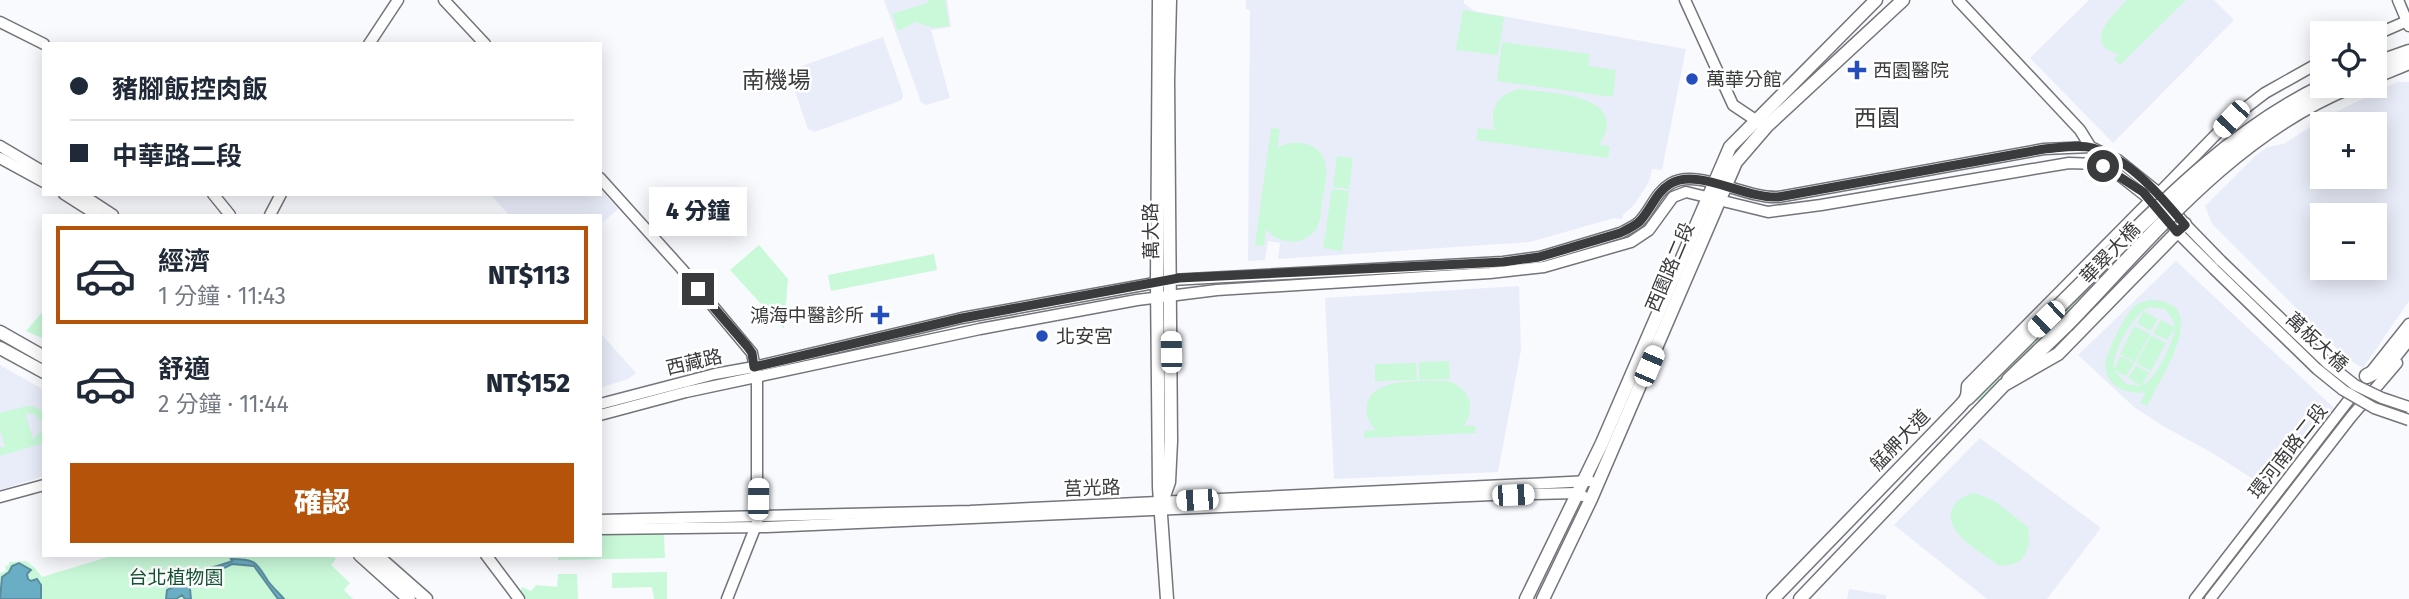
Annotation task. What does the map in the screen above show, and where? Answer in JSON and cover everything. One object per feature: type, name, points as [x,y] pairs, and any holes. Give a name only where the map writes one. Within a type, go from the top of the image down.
[{"type":"highway","points":[[2387,60],[2409,52]]},
{"type":"highway","points":[[2387,71],[2409,62]]},
{"type":"highway","name":"華翠大橋","points":[[2056,309],[2209,161],[2277,111],[2310,93]]},
{"type":"highway","name":"華翠大橋","points":[[2066,325],[2206,182],[2251,142],[2293,115],[2327,98]]},
{"type":"highway","name":"艋舺大道","points":[[1967,398],[2056,309]]},
{"type":"highway","name":"艋舺大道","points":[[2009,380],[2066,325]]},
{"type":"highway","points":[[2367,376],[2386,366],[2409,337]]},
{"type":"main road","name":"萬大路","points":[[1159,0],[1157,282],[1164,297],[1170,458],[1169,482],[1161,507],[1167,599]]},
{"type":"main road","name":"萬大路","points":[[1164,297],[1171,280],[1168,80],[1170,0]]},
{"type":"main road","name":"西園路二段","points":[[1761,124],[1877,0]]},
{"type":"main road","name":"西園路二段","points":[[1543,599],[1599,482],[1717,191],[1730,147],[1761,124],[1903,0]]},
{"type":"main road","name":"西園路二段","points":[[1526,599],[1584,481],[1717,191]]},
{"type":"main road","points":[[1967,398],[1968,386],[2155,197]]},
{"type":"main road","points":[[2009,380],[2058,354],[2181,228]]},
{"type":"main road","points":[[0,332],[42,356]]},
{"type":"main road","points":[[0,348],[42,371]]},
{"type":"main road","name":"艋舺大道","points":[[1800,599],[2009,380]]},
{"type":"main road","name":"艋舺大道","points":[[1773,599],[1967,398]]},
{"type":"main road","points":[[361,557],[409,599]]},
{"type":"main road","points":[[378,557],[425,599]]},
{"type":"street","points":[[370,42],[398,0]]},
{"type":"street","points":[[444,0],[483,42]]},
{"type":"street","points":[[1685,0],[1733,105],[1761,124]]},
{"type":"street","points":[[1958,0],[2080,130],[2091,147],[2097,164],[2155,197]]},
{"type":"street","points":[[2387,31],[2408,24],[2398,0]]},
{"type":"street","points":[[0,22],[42,43]]},
{"type":"street","points":[[2155,197],[2231,119],[2276,87],[2310,68]]},
{"type":"street","points":[[0,146],[42,171]]},
{"type":"street","points":[[2091,147],[2118,160],[2218,265]]},
{"type":"street","name":"西藏路","points":[[602,403],[715,374],[756,373],[980,329],[1164,297],[1226,289],[1525,271],[1631,242],[1649,230],[1673,197],[1686,192],[1717,191],[1778,197],[2044,149],[2091,147]]},
{"type":"street","points":[[0,158],[42,181]]},
{"type":"street","name":"西藏路","points":[[602,414],[962,318],[1157,282],[1503,262],[1539,257],[1632,227],[1644,216],[1662,190],[1675,181],[1692,179],[1768,212],[2069,163],[2097,164]]},
{"type":"street","points":[[602,180],[752,353],[756,373],[757,522],[727,599]]},
{"type":"street","points":[[67,196],[95,214]]},
{"type":"street","points":[[84,196],[111,214]]},
{"type":"street","points":[[215,196],[229,214]]},
{"type":"street","points":[[271,214],[280,196]]},
{"type":"street","name":"萬板大橋","points":[[2218,265],[2355,385],[2409,407]]},
{"type":"street","name":"萬板大橋","points":[[2218,265],[2317,369],[2343,390],[2374,408],[2409,420]]},
{"type":"street","name":"環河南路二段","points":[[2195,599],[2409,324]]},
{"type":"street","name":"環河南路二段","points":[[2210,599],[2351,416],[2409,347]]},
{"type":"street","name":"莒光路","points":[[1161,507],[1599,482]]},
{"type":"street","points":[[0,497],[42,486]]},
{"type":"street","points":[[1577,493],[1591,499]]},
{"type":"street","name":"莒光路","points":[[602,529],[1577,493]]},
{"type":"street","name":"莒光路","points":[[602,520],[757,522]]},
{"type":"street","points":[[488,557],[519,599]]},
{"type":"shaded area","points":[[884,0],[947,0],[951,27],[931,30],[950,98],[926,105],[921,102]]},
{"type":"shaded area","points":[[1246,0],[1464,0],[1474,11],[1686,49],[1662,170],[1652,169],[1649,182],[1622,219],[1614,218],[1530,242],[1278,259],[1280,243],[1268,241],[1265,260],[1248,261],[1250,10],[1246,9]]},
{"type":"shaded area","points":[[2089,0],[2214,0],[2234,20],[2113,143],[2030,58]]},
{"type":"shaded area","points":[[883,37],[903,94],[902,100],[815,132],[808,129],[788,71]]},
{"type":"shaded area","points":[[2397,82],[2409,82],[2409,301],[2363,368],[2346,358],[2212,224],[2205,206],[2255,156],[2268,147],[2283,144],[2310,127],[2310,189],[2387,189],[2387,112],[2336,112],[2364,98],[2387,98],[2387,87]]},
{"type":"shaded area","points":[[602,191],[618,209],[602,223],[602,214],[508,214],[492,196],[602,196]]},
{"type":"shaded area","points":[[2176,261],[2334,408],[2267,488],[2134,407],[2078,355]]},
{"type":"shaded area","points":[[1519,286],[1521,350],[1498,472],[1334,479],[1325,298]]},
{"type":"shaded area","points":[[602,335],[636,373],[628,379],[602,387]]},
{"type":"shaded area","points":[[0,365],[42,389],[42,477],[0,490]]},
{"type":"shaded area","points":[[1980,438],[2101,528],[2047,599],[1987,599],[1894,525]]},
{"type":"shaded area","points":[[1849,589],[1886,595],[1886,599],[1847,599]]},
{"type":"green space","points":[[929,0],[945,0],[949,26],[933,28],[916,22],[898,31],[892,14]]},
{"type":"green space","points":[[2127,0],[2186,0],[2120,65],[2114,59],[2119,54],[2102,43],[2101,36],[2108,21]]},
{"type":"green space","points":[[1463,10],[1504,17],[1498,55],[1456,50]]},
{"type":"green space","points":[[1502,42],[1590,54],[1588,66],[1616,70],[1613,97],[1497,81]]},
{"type":"green space","points":[[1521,89],[1567,95],[1597,106],[1605,115],[1607,128],[1599,145],[1610,146],[1608,158],[1476,140],[1478,128],[1495,130],[1494,109],[1501,98]]},
{"type":"green space","points":[[1271,128],[1280,129],[1277,148],[1301,143],[1321,153],[1326,177],[1319,222],[1312,234],[1292,242],[1278,238],[1266,229],[1264,246],[1255,245]]},
{"type":"green space","points":[[1337,156],[1353,158],[1349,189],[1333,187]]},
{"type":"green space","points":[[1332,189],[1349,191],[1342,251],[1323,248]]},
{"type":"green space","points":[[759,245],[788,279],[784,329],[730,270]]},
{"type":"green space","points":[[934,254],[937,270],[831,291],[828,275]]},
{"type":"green space","points":[[2084,292],[2087,294],[1979,403],[1976,400]]},
{"type":"green space","points":[[2150,300],[2169,303],[2179,313],[2181,326],[2171,361],[2147,406],[2140,403],[2145,392],[2130,392],[2116,386],[2105,368],[2110,349],[2124,320],[2135,306]],"holes":[[[2150,307],[2165,309],[2175,327],[2161,320],[2153,333],[2167,340],[2175,328],[2163,360],[2153,376],[2142,385],[2149,373],[2136,365],[2128,378],[2141,386],[2126,384],[2114,370],[2126,376],[2134,363],[2121,356],[2114,369],[2116,354],[2125,334],[2144,310]]]},
{"type":"green space","points":[[2144,311],[2158,319],[2150,331],[2137,323]]},
{"type":"green space","points":[[42,312],[42,338],[26,331]]},
{"type":"green space","points":[[2134,326],[2150,334],[2135,362],[2120,354]]},
{"type":"green space","points":[[2151,335],[2166,343],[2151,371],[2136,363]]},
{"type":"green space","points":[[1449,361],[1450,379],[1419,380],[1419,362]]},
{"type":"green space","points":[[1416,363],[1417,380],[1375,381],[1375,364]]},
{"type":"green space","points":[[1447,381],[1461,388],[1469,399],[1470,412],[1464,426],[1475,426],[1476,433],[1364,438],[1364,431],[1375,430],[1368,418],[1367,404],[1371,395],[1379,389],[1401,382]]},
{"type":"green space","points":[[27,406],[42,411],[42,430],[42,444],[0,456],[0,447],[5,447],[0,429],[0,413]],"holes":[[[25,413],[34,414],[41,421],[42,430],[33,439]]]},
{"type":"green space","points":[[1973,493],[1993,500],[2028,527],[2029,543],[2020,561],[1998,565],[1958,534],[1951,518],[1952,509],[1961,499]]},
{"type":"green space","points":[[664,534],[665,558],[558,560],[558,557],[602,557],[602,535]]},
{"type":"green space","name":"台北植物園","points":[[107,557],[334,557],[336,559],[331,565],[350,583],[344,590],[353,599],[0,599],[0,573],[6,571],[5,566],[9,565],[9,562],[26,561],[42,577]]},
{"type":"green space","points":[[667,572],[667,599],[654,599],[652,587],[612,588],[612,573]]},
{"type":"green space","points":[[558,574],[577,574],[578,599],[527,599],[519,595],[522,587],[531,591],[536,585],[557,587]]},
{"type":"water","points":[[231,559],[255,563],[284,599],[278,599],[254,566],[232,564],[192,584],[191,599],[185,599],[182,595],[176,599],[166,599],[167,590],[186,577],[232,561]]},
{"type":"water","points":[[19,563],[31,570],[27,574],[28,579],[37,579],[41,585],[41,599],[0,599],[2,577],[12,566]]},
{"type":"place","name":"西園醫院","points":[[1857,70]]},
{"type":"place","name":"萬華分館","points":[[1692,79]]},
{"type":"place","name":"鴻海中醫診所","points":[[880,315]]},
{"type":"place","name":"北安宮","points":[[1042,336]]},
{"type":"district","name":"南機場","points":[[776,80]]},
{"type":"district","name":"西園","points":[[1877,118]]},
{"type":"route","points":[[698,289],[747,346],[752,353],[754,367],[962,318],[1179,278],[1503,262],[1539,257],[1632,227],[1644,216],[1662,190],[1683,179],[1713,183],[1754,196],[1778,197],[2044,149],[2078,146],[2091,147],[2118,160],[2159,193],[2185,225],[2177,232],[2143,192],[2103,166]]}]
